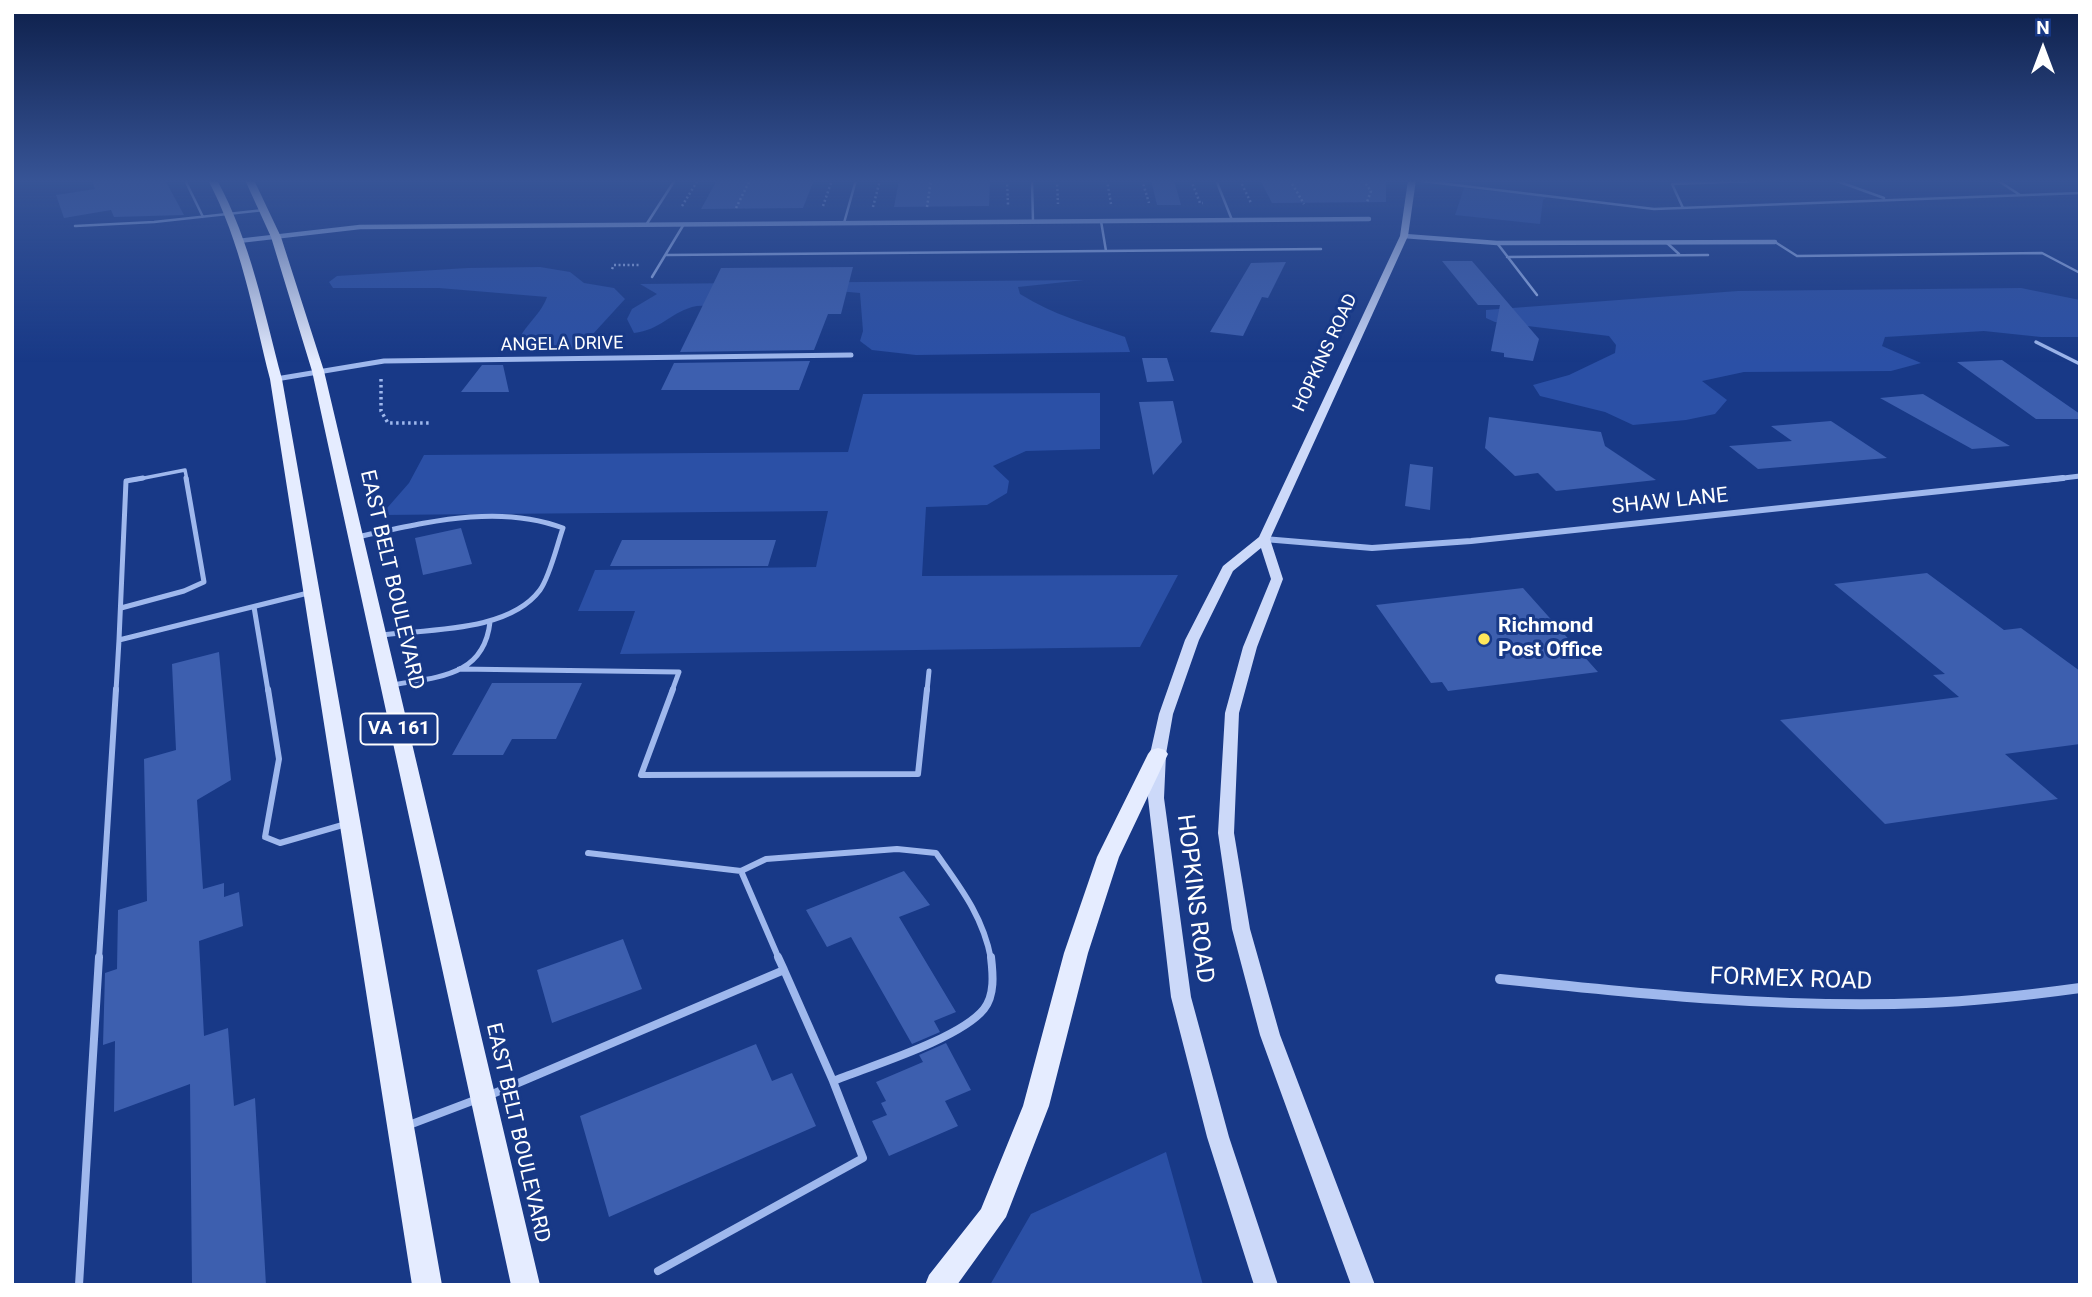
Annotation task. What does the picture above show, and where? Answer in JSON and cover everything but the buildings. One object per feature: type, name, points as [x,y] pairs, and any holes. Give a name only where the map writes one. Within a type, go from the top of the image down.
[{"type":"main road","name":"VA 161","points":[[238,241],[276,379],[428,1285]]},
{"type":"main road","name":"EAST BELT BOULEVARD","points":[[276,241],[318,371],[526,1285]]},
{"type":"main road","name":"HOPKINS ROAD","points":[[1266,1285],[1218,1137],[1181,997],[1156,797],[1158,754],[1166,715],[1192,640],[1228,569],[1264,540],[1402,241]]},
{"type":"main road","name":"HOPKINS ROAD","points":[[1264,540],[1277,579],[1250,647],[1232,713],[1226,833],[1241,929],[1269,1035],[1363,1285]]},
{"type":"main road","points":[[939,1285],[992,1217],[1036,1107],[1076,953],[1108,857],[1158,754]]},
{"type":"street","points":[[1464,241],[1497,243],[1775,242]]},
{"type":"street","name":"ANGELA DRIVE","points":[[276,379],[384,361],[851,355]]},
{"type":"street","name":"SHAW LANE","points":[[1264,540],[1372,548],[1458,542],[2080,477]]},
{"type":"street","name":"FORMEX ROAD","points":[[1500,979],[1642,993],[1831,1004],[1905,1004],[2004,998],[2080,988]]},
{"type":"lane","points":[[652,277],[675,241]]},
{"type":"lane","points":[[1104,241],[1106,251]]},
{"type":"lane","points":[[1775,242],[1797,256],[2042,253],[2080,272]]},
{"type":"lane","points":[[1497,243],[1537,295]]},
{"type":"lane","points":[[1667,243],[1679,254]]},
{"type":"lane","points":[[667,255],[1321,249]]},
{"type":"lane","points":[[1507,257],[1708,255]]},
{"type":"lane","points":[[2036,342],[2080,364]]},
{"type":"lane","points":[[79,1285],[121,608],[126,481],[185,470],[204,582],[184,591],[121,608]]},
{"type":"lane","points":[[356,538],[441,520],[492,517],[548,520],[563,528],[541,589],[520,608],[490,622],[378,635]]},
{"type":"lane","points":[[119,640],[311,593]]},
{"type":"lane","points":[[254,607],[279,759],[265,837],[280,844],[349,822]]},
{"type":"lane","points":[[459,669],[478,658],[486,645],[490,622]]},
{"type":"lane","points":[[389,686],[459,669],[679,671],[641,775],[918,774],[929,671]]},
{"type":"lane","points":[[588,853],[741,871],[766,859],[897,849],[936,853],[972,902],[991,955],[993,983],[985,1008],[956,1029],[833,1081]]},
{"type":"lane","points":[[658,1271],[863,1158],[833,1081],[741,871]]},
{"type":"lane","points":[[401,1128],[484,1097],[784,970]]},
{"type":"path","points":[[612,269],[614,265],[631,265]]},
{"type":"path","points":[[384,361],[381,368],[381,411],[388,423],[430,424]]},
{"type":"shaded area","points":[[540,267],[570,272],[584,283],[614,288],[625,299],[592,335],[612,347],[598,350],[515,350],[521,335],[540,311],[547,297],[439,288],[333,288],[329,282],[337,276],[468,268]]},
{"type":"shaded area","points":[[1084,280],[1018,287],[1020,294],[1045,308],[1125,337],[1130,352],[916,355],[872,350],[860,341],[863,331],[860,293],[824,292],[742,306],[696,306],[651,329],[634,333],[627,319],[632,309],[657,294],[640,284]]},
{"type":"shaded area","points":[[2021,288],[2080,300],[2080,337],[2041,337],[1984,331],[1885,337],[1882,346],[1921,363],[1891,371],[1744,372],[1702,381],[1727,400],[1715,414],[1633,425],[1605,412],[1540,396],[1533,385],[1569,375],[1615,353],[1616,345],[1609,336],[1495,322],[1486,318],[1486,310],[1738,291]]},
{"type":"shaded area","points":[[1100,393],[1100,449],[1026,451],[993,466],[1009,481],[1007,493],[987,505],[926,507],[922,576],[1178,575],[1140,647],[620,654],[635,611],[578,611],[595,570],[816,567],[828,511],[381,515],[409,483],[424,455],[848,452],[863,394]]},
{"type":"shaded area","points":[[1166,1152],[1203,1285],[990,1285],[1031,1214]]},
{"type":"place","name":"Richmond Post Office","points":[[1484,639]]}]
